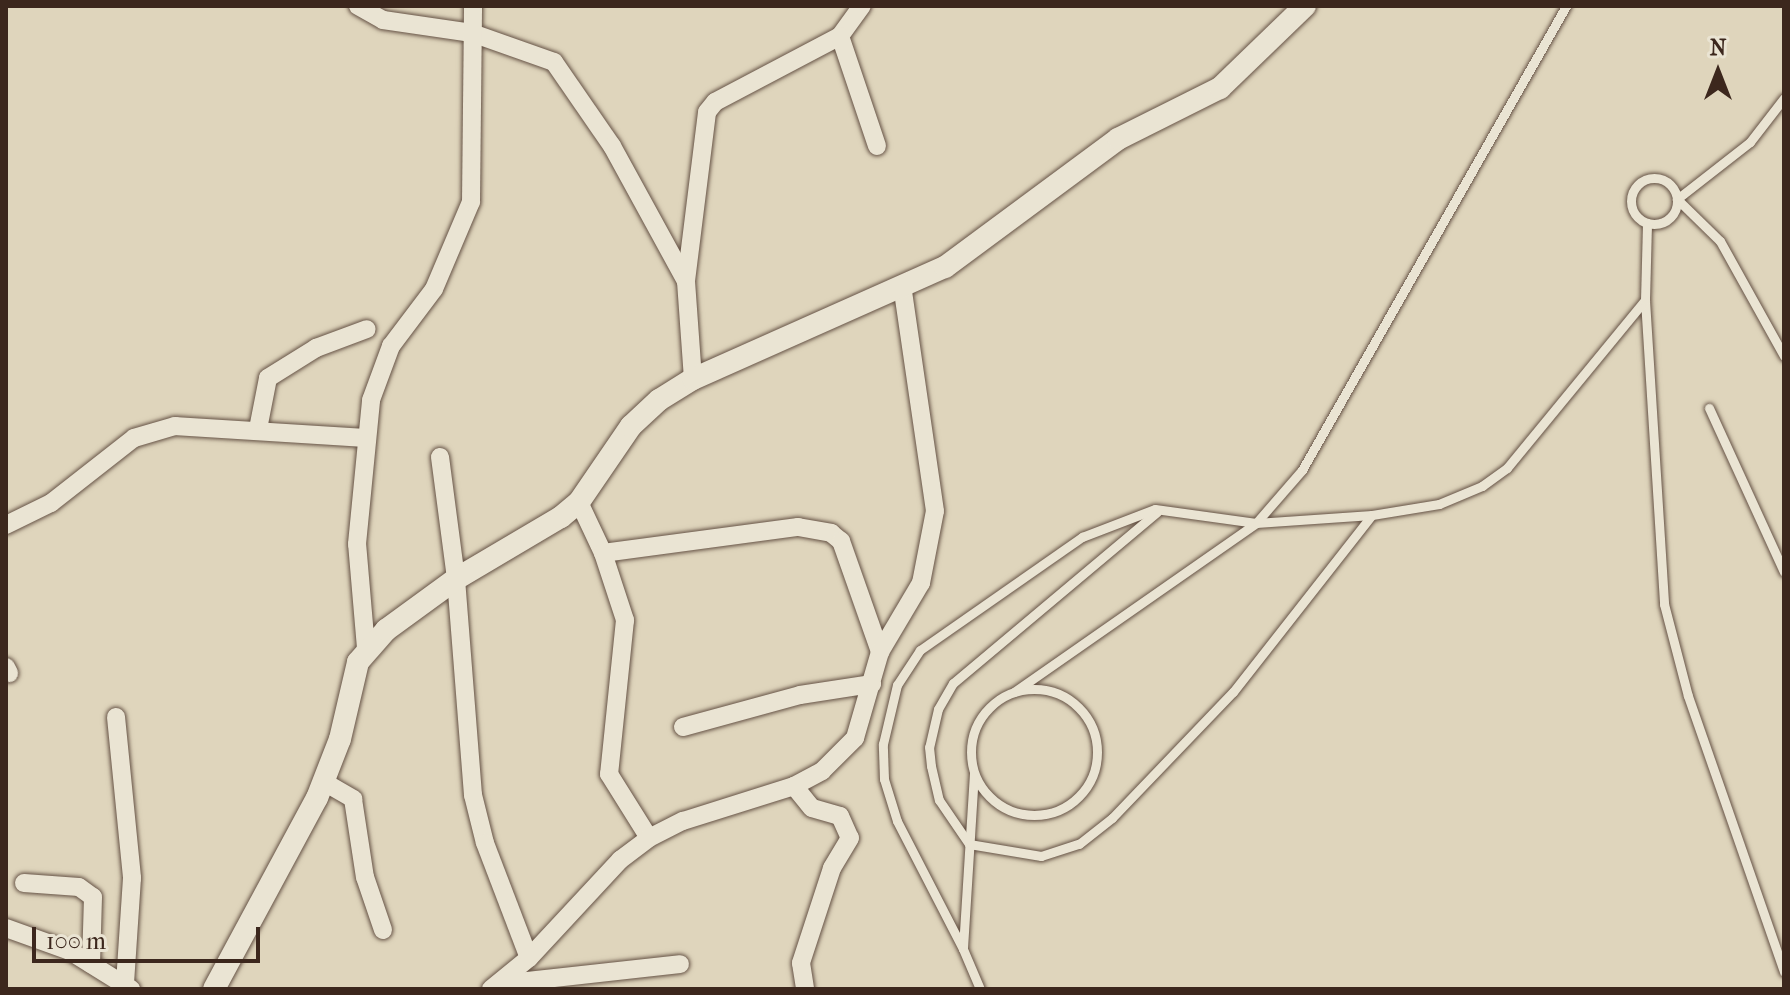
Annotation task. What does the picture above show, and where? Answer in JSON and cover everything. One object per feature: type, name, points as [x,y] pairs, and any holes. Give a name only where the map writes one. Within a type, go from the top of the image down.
[{"type":"street","points":[[358,6],[383,20],[472,33],[537,55],[566,72],[686,281]]},
{"type":"street","points":[[214,989],[324,782],[366,648],[357,544],[365,438],[377,375],[439,279],[471,202],[473,6]]},
{"type":"street","points":[[693,379],[686,281],[707,112],[715,102],[840,36],[862,6]]},
{"type":"street","points":[[366,648],[456,579],[579,502],[631,426],[693,379],[902,286],[975,247],[1118,139],[1220,88],[1305,6]]},
{"type":"street","points":[[840,36],[877,146]]},
{"type":"street","points":[[496,986],[529,958],[620,860],[649,838],[683,821],[794,786],[845,751],[855,738],[880,652],[921,583],[935,511],[902,286]]},
{"type":"street","points":[[258,429],[268,378],[316,348],[367,329]]},
{"type":"street","points":[[6,525],[51,503],[144,434],[196,424],[365,438]]},
{"type":"street","points":[[440,457],[456,579],[473,795],[485,843],[529,958]]},
{"type":"street","points":[[579,502],[621,600],[626,636],[609,774],[649,838]]},
{"type":"street","points":[[603,553],[798,527],[831,533],[844,550],[880,652]]},
{"type":"street","points":[[683,727],[800,695],[872,684]]},
{"type":"street","points":[[6,928],[91,964],[128,986],[132,878],[116,717]]},
{"type":"street","points":[[324,782],[353,799],[365,877],[383,930]]},
{"type":"street","points":[[794,786],[812,808],[840,816],[850,838],[832,868],[801,963],[805,989]]},
{"type":"street","points":[[24,883],[79,887],[93,897],[91,964]]},
{"type":"street","points":[[496,986],[680,964]]},
{"type":"lane","points":[[963,949],[974,773],[970,748],[977,724],[992,705],[1256,523],[1302,470],[1566,6]]},
{"type":"lane","points":[[1647,223],[1671,216],[1677,199],[1750,142],[1784,98]]},
{"type":"lane","points":[[1784,356],[1720,241],[1661,179],[1643,180],[1631,203],[1647,223],[1645,300],[1664,604],[1688,696],[1784,972]]},
{"type":"lane","points":[[980,989],[889,799],[883,744],[897,685],[920,650],[1082,537],[1159,510],[1256,523],[1372,515],[1439,504],[1507,468],[1645,300]]},
{"type":"lane","points":[[1709,408],[1784,572]]},
{"type":"lane","points":[[1159,510],[953,683],[938,709],[929,747],[931,766],[939,800],[969,844],[1041,856],[1079,844],[1101,827],[1233,692],[1372,515]]},
{"type":"lane","points":[[974,773],[996,802],[1030,816],[1055,813],[1077,800],[1092,781],[1098,757],[1095,732],[1083,710],[1051,692],[1014,692]]}]
